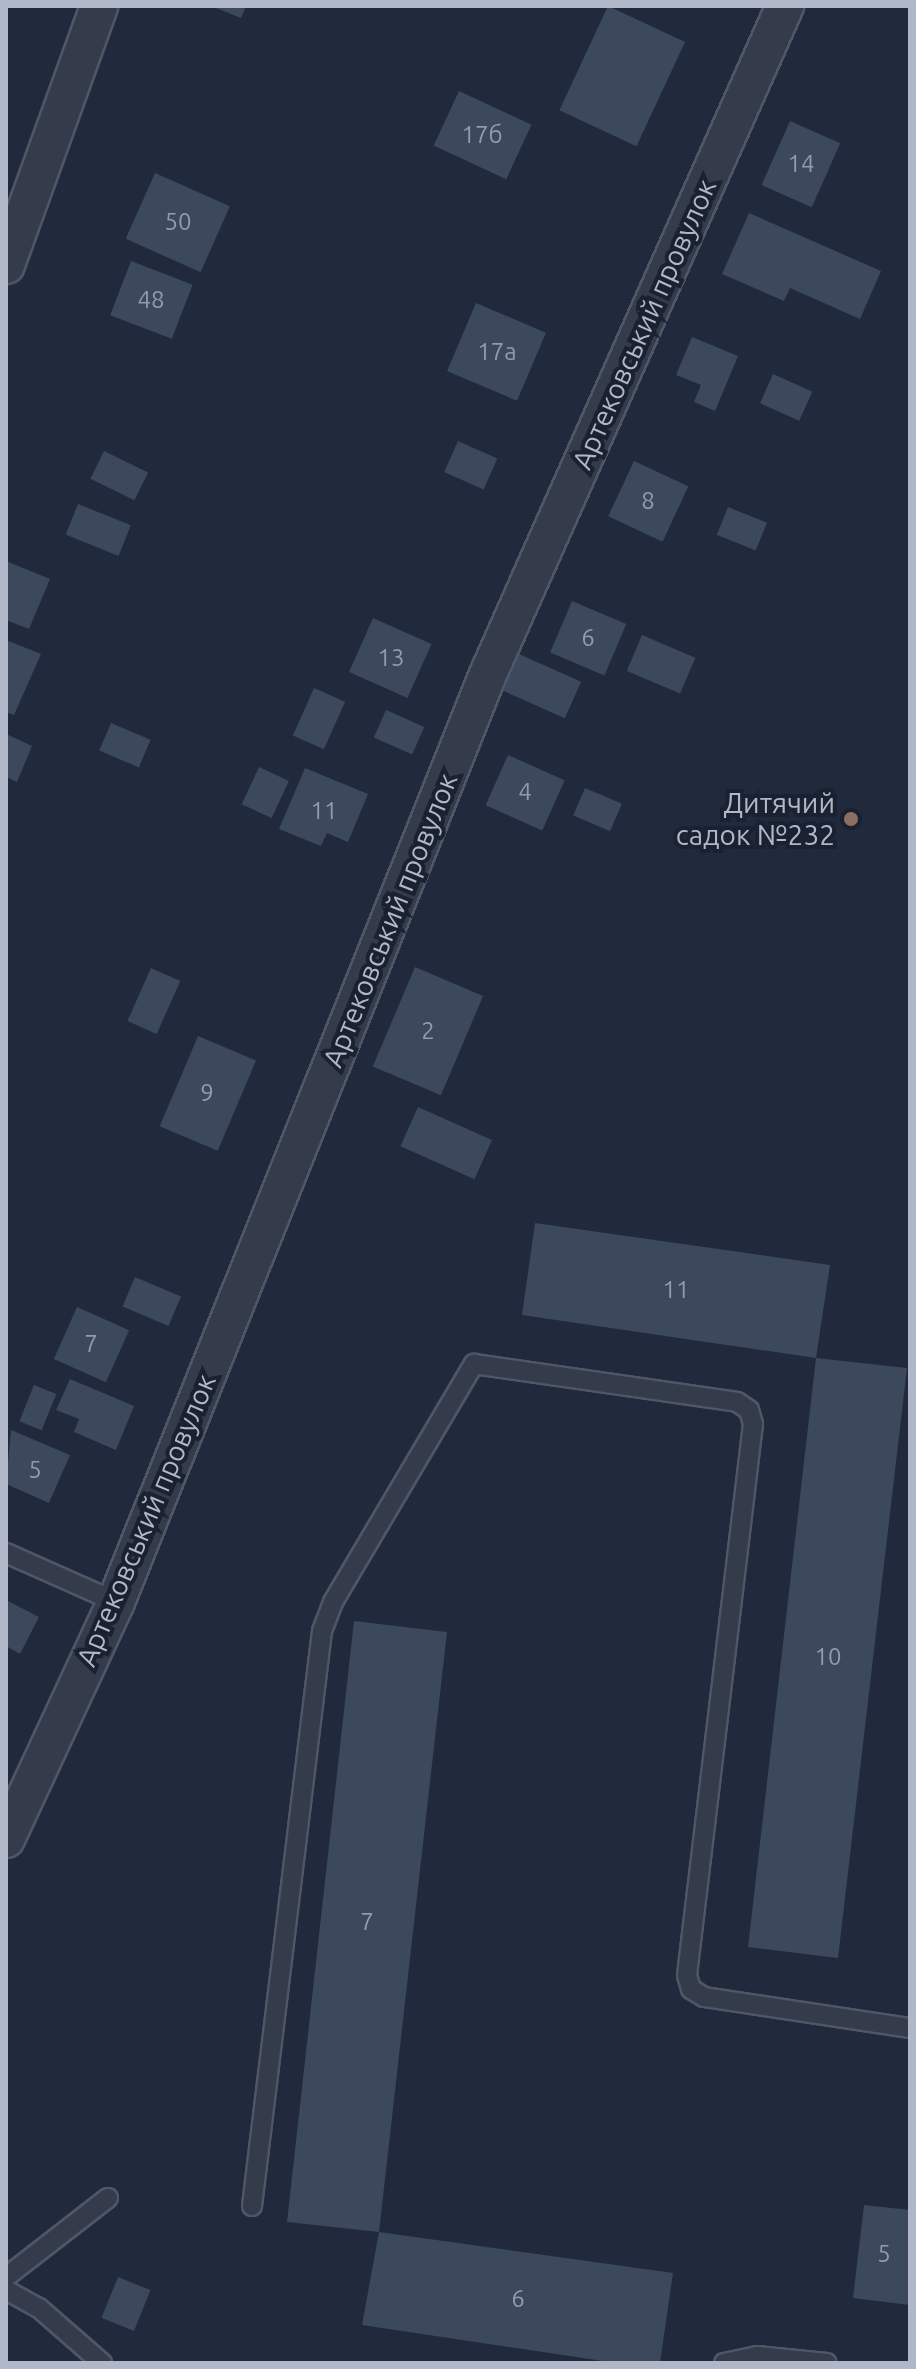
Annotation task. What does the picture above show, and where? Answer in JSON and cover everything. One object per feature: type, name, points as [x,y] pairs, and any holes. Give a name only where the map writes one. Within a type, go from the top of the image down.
[{"type":"street","points":[[6,265],[99,6]]},
{"type":"street","name":"Артековський провулок","points":[[6,1839],[116,1602],[489,672],[785,6]]},
{"type":"lane","points":[[252,2206],[322,1631],[333,1602],[474,1364],[737,1402],[749,1410],[753,1424],[687,1975],[691,1989],[704,1997],[910,2028]]},
{"type":"lane","points":[[6,1553],[116,1602]]},
{"type":"lane","points":[[6,2277],[108,2198]]},
{"type":"lane","points":[[6,2290],[39,2308],[102,2363]]},
{"type":"lane","points":[[724,2363],[757,2356],[827,2363]]},
{"type":"building","points":[[211,6],[246,6],[241,18]]},
{"type":"building","points":[[608,6],[685,42],[636,146],[559,110]]},
{"type":"building","points":[[459,91],[532,125],[506,179],[434,145]]},
{"type":"building","points":[[790,121],[840,143],[812,207],[762,185]]},
{"type":"building","points":[[155,173],[230,206],[201,272],[126,239]]},
{"type":"building","points":[[749,213],[881,271],[860,319],[790,288],[784,301],[722,274]]},
{"type":"building","points":[[131,261],[193,285],[172,339],[110,315]]},
{"type":"building","points":[[476,303],[546,333],[517,401],[447,371]]},
{"type":"building","points":[[692,337],[738,356],[715,411],[694,402],[701,385],[676,375]]},
{"type":"building","points":[[773,374],[812,391],[799,421],[760,403]]},
{"type":"building","points":[[458,441],[497,458],[483,490],[444,472]]},
{"type":"building","points":[[104,451],[148,472],[134,500],[90,479]]},
{"type":"building","points":[[634,461],[688,486],[663,542],[608,516]]},
{"type":"building","points":[[78,504],[131,525],[118,556],[66,535]]},
{"type":"building","points":[[728,507],[767,523],[756,551],[717,535]]},
{"type":"building","points":[[6,561],[50,579],[29,629],[6,620]]},
{"type":"building","points":[[572,601],[626,624],[604,676],[550,653]]},
{"type":"building","points":[[373,618],[431,644],[407,698],[349,672]]},
{"type":"building","points":[[642,635],[695,658],[680,694],[627,671]]},
{"type":"building","points":[[6,640],[41,654],[14,715],[6,712]]},
{"type":"building","points":[[519,654],[581,682],[565,718],[503,691]]},
{"type":"building","points":[[314,688],[345,702],[324,749],[293,736]]},
{"type":"building","points":[[386,710],[424,727],[412,754],[374,737]]},
{"type":"building","points":[[111,723],[151,740],[139,767],[99,751]]},
{"type":"building","points":[[6,734],[32,746],[17,782],[6,777]]},
{"type":"building","points":[[508,755],[565,780],[542,830],[486,805]]},
{"type":"building","points":[[259,767],[289,781],[272,818],[242,804]]},
{"type":"building","points":[[305,768],[368,794],[348,842],[327,833],[321,846],[279,829]]},
{"type":"building","points":[[585,788],[622,804],[610,831],[573,816]]},
{"type":"building","points":[[415,967],[483,996],[441,1095],[373,1066]]},
{"type":"building","points":[[151,968],[180,981],[157,1034],[127,1021]]},
{"type":"building","points":[[198,1036],[256,1061],[218,1151],[160,1126]]},
{"type":"building","points":[[418,1107],[492,1140],[475,1179],[401,1146]]},
{"type":"building","points":[[535,1223],[830,1265],[816,1358],[522,1315]]},
{"type":"building","points":[[135,1277],[181,1297],[169,1326],[122,1306]]},
{"type":"building","points":[[77,1307],[129,1330],[106,1382],[54,1359]]},
{"type":"building","points":[[816,1358],[907,1368],[838,1958],[748,1947]]},
{"type":"building","points":[[70,1379],[134,1406],[116,1450],[74,1432],[79,1419],[56,1410]]},
{"type":"building","points":[[34,1385],[56,1394],[42,1430],[19,1421]]},
{"type":"building","points":[[11,1430],[70,1455],[49,1503],[6,1484]]},
{"type":"building","points":[[6,1600],[39,1617],[20,1654],[6,1646]]},
{"type":"building","points":[[354,1621],[447,1632],[379,2232],[287,2222]]},
{"type":"building","points":[[864,2205],[910,2210],[910,2305],[853,2298]]},
{"type":"building","points":[[379,2232],[673,2273],[660,2363],[616,2363],[362,2325]]},
{"type":"building","points":[[118,2277],[150,2290],[134,2331],[102,2318]]},
{"type":"place","name":"Дитячий садок №232","points":[[851,819]]}]
